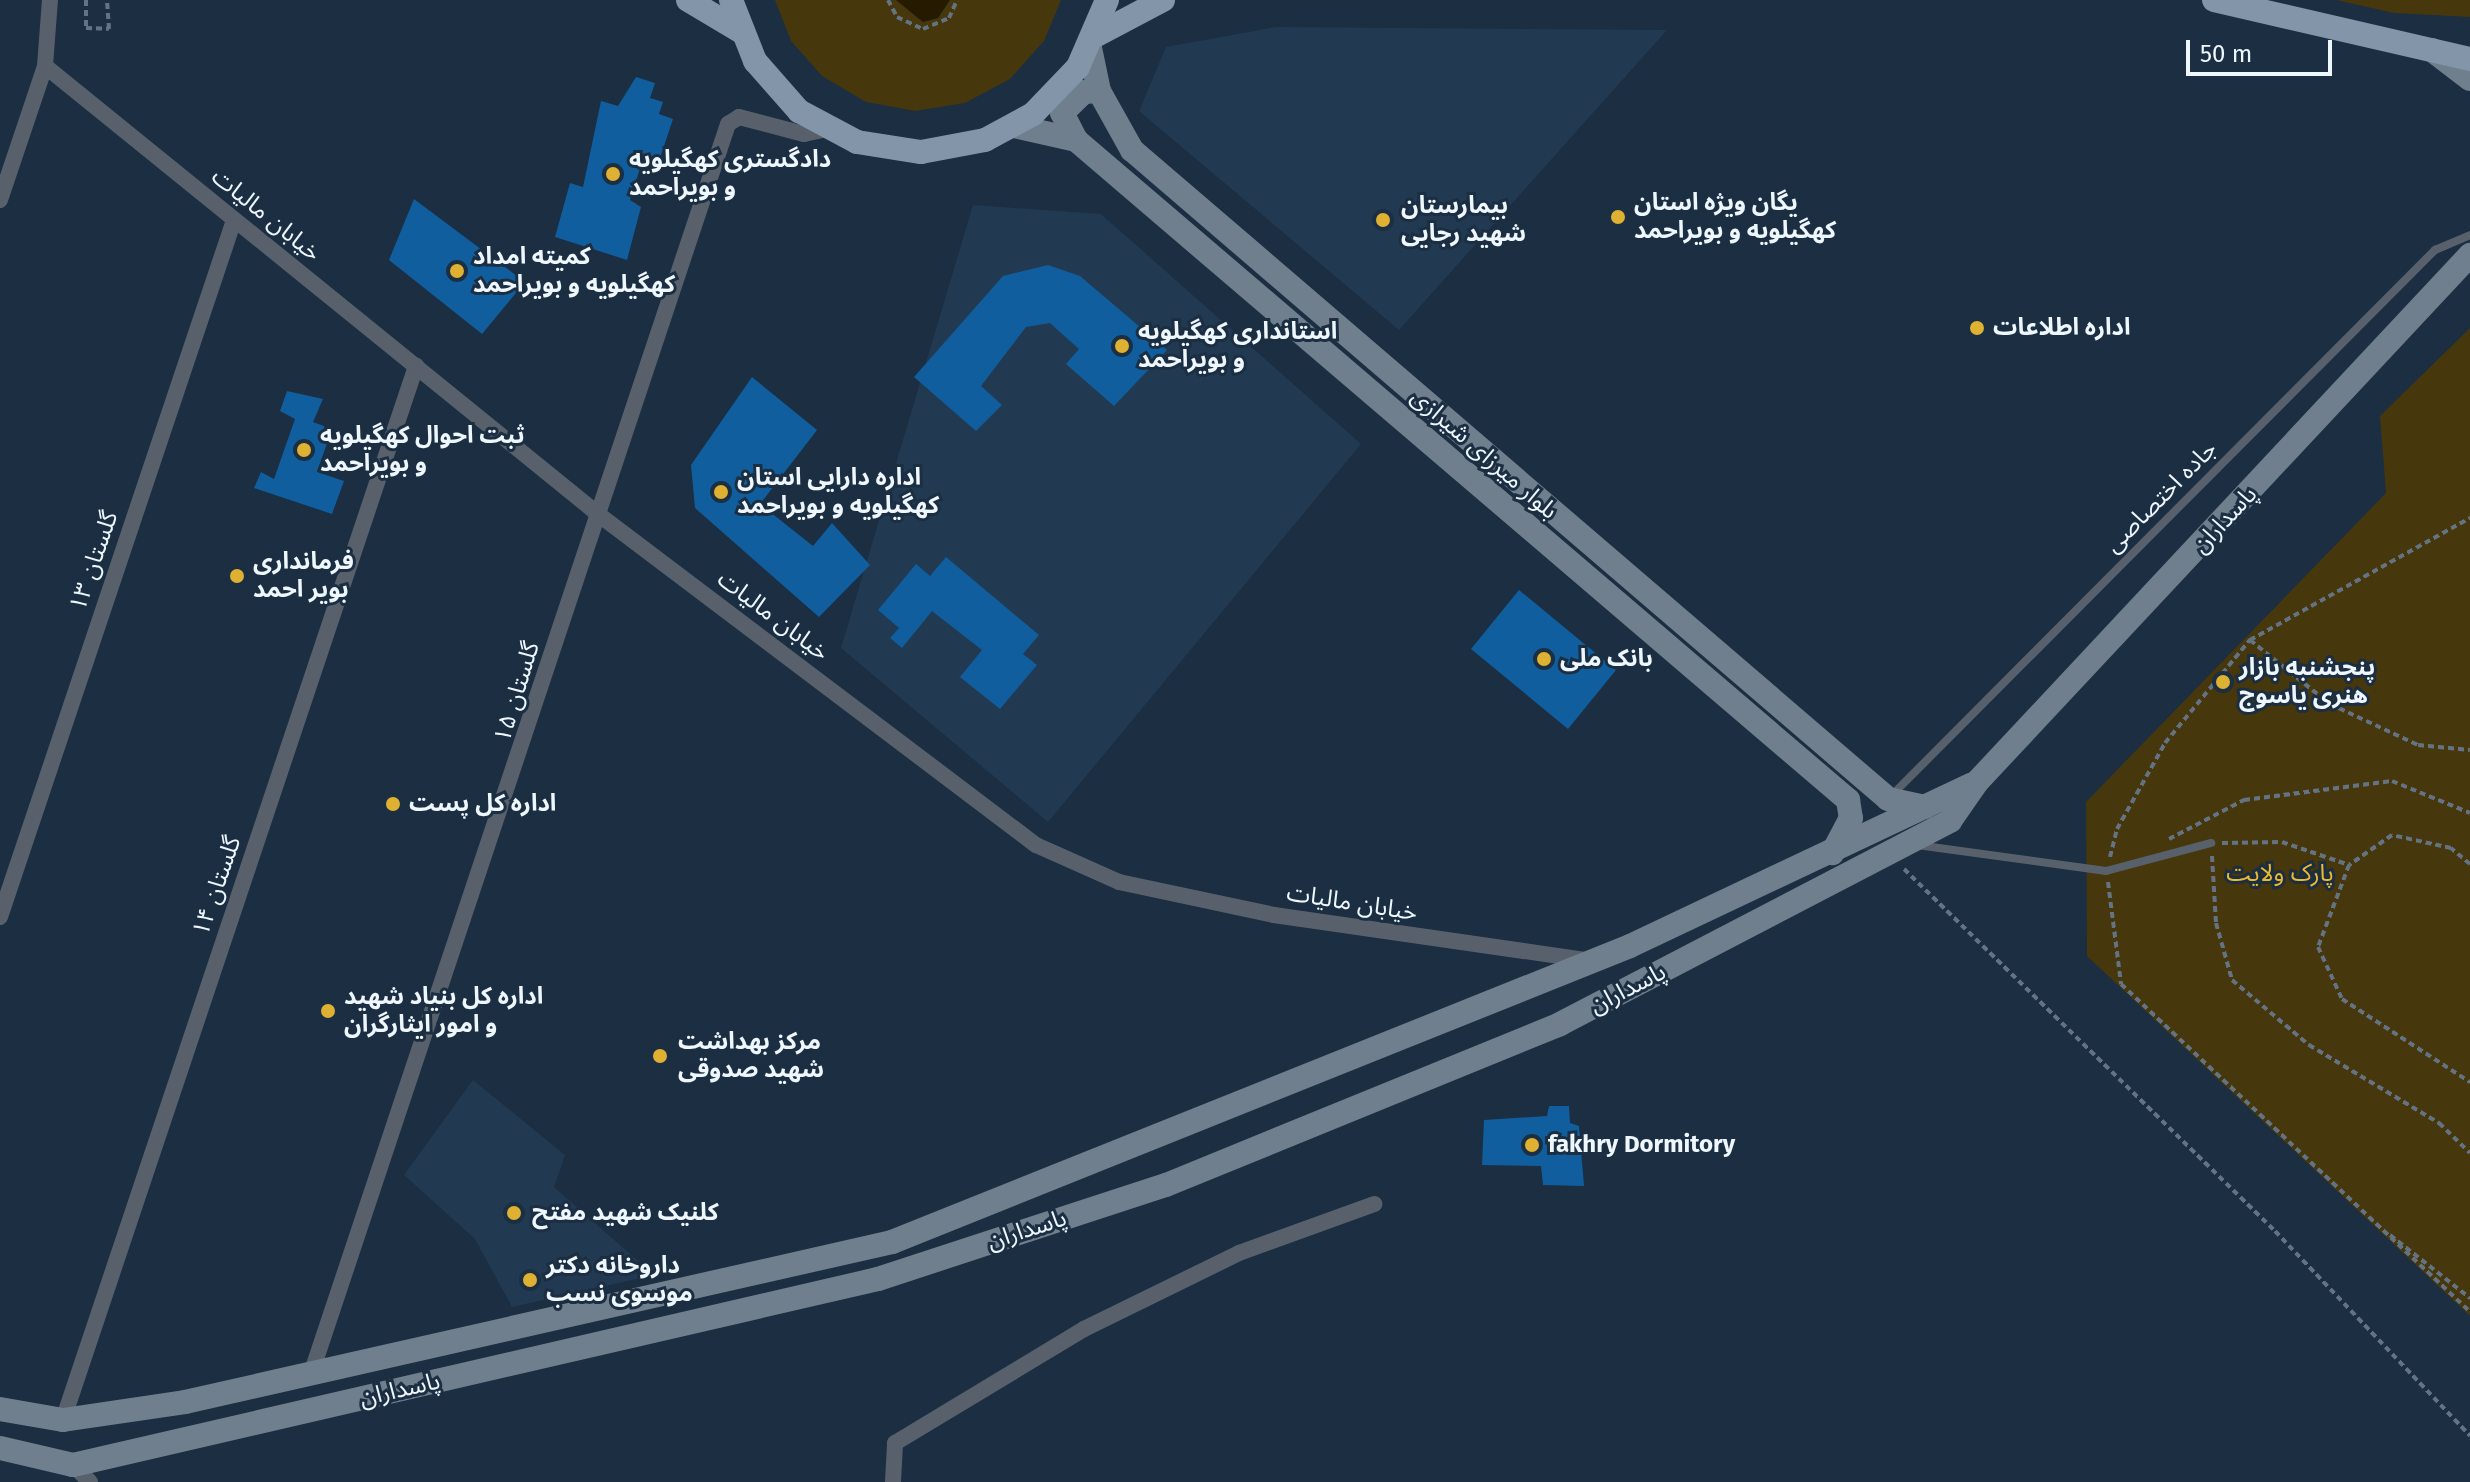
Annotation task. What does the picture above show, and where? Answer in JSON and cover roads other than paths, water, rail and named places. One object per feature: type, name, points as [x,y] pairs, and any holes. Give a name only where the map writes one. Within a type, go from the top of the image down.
[{"type":"main road","points":[[688,0],[740,31]]},
{"type":"main road","points":[[731,0],[740,31],[775,88],[827,129],[921,152],[1014,126],[1065,84],[1092,42],[1107,0]]},
{"type":"main road","points":[[1092,42],[1163,0]]},
{"type":"main road","points":[[2214,0],[2470,59]]},
{"type":"main road","name":"بلوار میرزای شیرازی","points":[[1092,42],[1099,91],[1132,150],[1888,799]]},
{"type":"main road","points":[[2430,48],[2470,79]]},
{"type":"main road","points":[[1076,140],[1062,113],[1070,100],[1099,91]]},
{"type":"main road","name":"بلوار میرزای شیرازی","points":[[1014,126],[1076,140],[1848,800],[1847,834],[1831,854]]},
{"type":"main road","name":"پاسداران","points":[[0,1448],[82,1474],[878,1279],[1166,1185],[1530,1037],[1892,856],[1950,821],[1977,782],[2470,255]]},
{"type":"main road","name":"پاسداران","points":[[0,1409],[63,1420],[185,1402],[892,1242],[1375,1053],[1587,960],[1630,946],[1932,807],[1977,782]]},
{"type":"main road","points":[[1888,799],[1932,807]]},
{"type":"main road","points":[[1698,913],[1688,936],[1697,946],[1715,946]]},
{"type":"main road","points":[[1630,946],[1650,957],[1637,984]]},
{"type":"street","points":[[0,200],[45,66],[50,0]]},
{"type":"street","name":"خیابان مالیات","points":[[45,66],[598,514],[1036,845],[1119,882],[1274,915],[1587,960]]},
{"type":"street","name":"گلستان ۱۵","points":[[312,1371],[728,124],[739,117],[804,134],[827,129]]},
{"type":"street","name":"گلستان ۱۳","points":[[0,917],[234,220]]},
{"type":"street","name":"گلستان ۱۴","points":[[63,1420],[416,366]]},
{"type":"street","points":[[893,1482],[895,1443],[1084,1329],[1239,1253],[1374,1204]]},
{"type":"lane","name":"جاده اختصاصی","points":[[1888,799],[2435,250],[2470,235]]},
{"type":"lane","points":[[1915,844],[2106,871],[2211,843]]},
{"type":"place","name":"دادگستری کهگیلویه و بویراحمد","points":[[613,174]]},
{"type":"place","name":"یگان ویژه استان کهگیلویه و بویراحمد","points":[[1618,217]]},
{"type":"place","name":"بیمارستان شهید رجایی","points":[[1383,220]]},
{"type":"place","name":"کمیته امداد کهگیلویه و بویراحمد","points":[[457,271]]},
{"type":"place","name":"اداره اطلاعات","points":[[1977,328]]},
{"type":"place","name":"استانداری کهگیلویه و بویراحمد","points":[[1122,346]]},
{"type":"place","name":"ثبت احوال کهگیلویه و بویراحمد","points":[[304,450]]},
{"type":"place","name":"اداره دارایی استان کهگیلویه و بویراحمد","points":[[721,492]]},
{"type":"place","name":"فرمانداری بویر احمد","points":[[237,576]]},
{"type":"place","name":"بانک ملی","points":[[1544,659]]},
{"type":"place","name":"پنجشنبه بازار هنری یاسوج","points":[[2223,682]]},
{"type":"place","name":"اداره کل پست","points":[[393,804]]},
{"type":"place","name":"اداره کل بنیاد شهید و امور ایثارگران","points":[[328,1011]]},
{"type":"place","name":"مرکز بهداشت شهید صدوقی","points":[[660,1056]]},
{"type":"place","name":"fakhry Dormitory","points":[[1532,1145]]},
{"type":"place","name":"کلنیک شهید مفتح","points":[[514,1213]]},
{"type":"place","name":"داروخانه دكتر موسوی نسب","points":[[530,1280]]},
{"type":"park label","name":"پارک ولایت","points":[[2280,874]]}]
